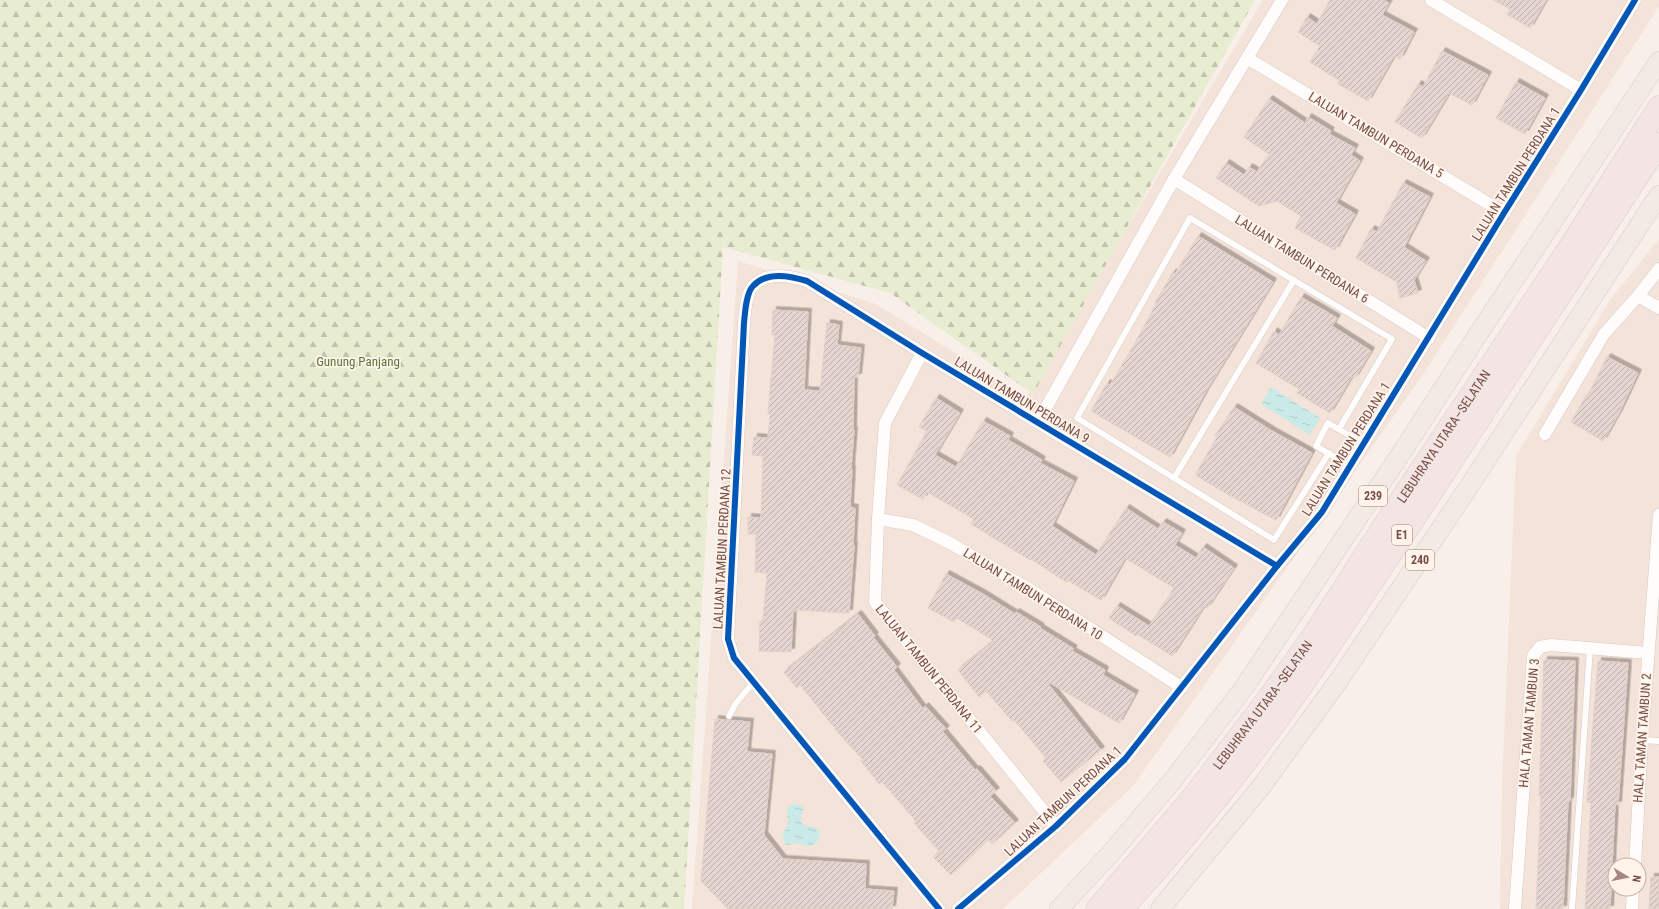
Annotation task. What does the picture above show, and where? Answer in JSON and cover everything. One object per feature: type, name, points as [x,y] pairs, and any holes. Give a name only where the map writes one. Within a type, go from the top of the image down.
[{"type":"highway","name":"LEBUHRAYA UTARA–SELATAN","points":[[1097,909],[1193,797],[1270,696],[1308,642],[1394,510],[1573,242],[1659,106]]},
{"type":"highway","name":"LEBUHRAYA UTARA–SELATAN","points":[[1122,909],[1181,842],[1223,791],[1291,701],[1493,400],[1659,144]]},
{"type":"main road","name":"239","points":[[1059,909],[1111,853],[1173,780],[1243,689],[1400,456],[1659,61]]},
{"type":"main road","name":"240","points":[[1160,909],[1262,787],[1339,680],[1468,488],[1659,195]]},
{"type":"main road","points":[[1545,369],[1576,340],[1659,219]]},
{"type":"street","points":[[1038,422],[1174,179],[1282,0]]},
{"type":"street","points":[[1431,0],[1582,90]]},
{"type":"street","name":"LALUAN TAMBUN PERDANA 1","points":[[958,909],[1056,826],[1126,759],[1277,566],[1322,512],[1504,213],[1582,90],[1635,0]]},
{"type":"street","name":"LALUAN TAMBUN PERDANA 5","points":[[1247,58],[1504,213]]},
{"type":"street","name":"LALUAN TAMBUN PERDANA 6","points":[[1174,179],[1429,338]]},
{"type":"street","points":[[1545,434],[1604,334],[1638,296],[1659,269]]},
{"type":"street","name":"LALUAN TAMBUN PERDANA 9","points":[[753,286],[770,276],[790,276],[807,280],[922,353],[1277,566]]},
{"type":"street","name":"LALUAN TAMBUN PERDANA 12","points":[[753,286],[746,303],[744,323],[728,639],[734,658],[939,909]]},
{"type":"street","points":[[1638,296],[1659,308]]},
{"type":"street","name":"LALUAN TAMBUN PERDANA 11","points":[[922,353],[885,423],[878,519],[875,602],[1056,826]]},
{"type":"street","name":"HALA TAMAN TAMBUN 2","points":[[1635,857],[1659,515]]},
{"type":"street","name":"LALUAN TAMBUN PERDANA 10","points":[[878,519],[913,525],[950,543],[1034,592],[1181,687]]},
{"type":"street","name":"HALA TAMAN TAMBUN 3","points":[[1515,909],[1533,656],[1536,651],[1545,645],[1648,654]]},
{"type":"street","points":[[1632,909],[1633,897]]},
{"type":"lane","points":[[1329,453],[1274,540],[1078,418],[1190,218],[1392,339],[1339,429]]},
{"type":"lane","points":[[1174,478],[1294,280]]},
{"type":"lane","points":[[1350,466],[1316,446],[1328,423],[1364,444]]},
{"type":"lane","points":[[1572,909],[1590,648]]},
{"type":"lane","points":[[729,716],[736,703],[754,683]]},
{"type":"lane","points":[[1642,740],[1659,742]]},
{"type":"shaded area","points":[[1263,0],[1659,0],[1659,6],[1424,373],[1133,786],[1003,909],[692,909],[738,261],[876,304],[1026,397]]},
{"type":"shaded area","points":[[1659,239],[1659,909],[1500,909],[1502,788],[1516,456],[1610,300]]},
{"type":"green space","name":"Gunung Panjang","points":[[0,0],[1255,0],[1033,394],[890,293],[723,247],[684,909],[0,909]]},
{"type":"water","points":[[1271,387],[1320,418],[1310,435],[1261,404]]},
{"type":"water","points":[[793,804],[800,805],[803,808],[801,821],[803,825],[814,827],[819,830],[819,839],[811,846],[796,843],[786,845],[782,837],[788,823],[787,810],[789,806]]},
{"type":"building","points":[[1330,0],[1383,0],[1389,3],[1382,15],[1414,32],[1400,59],[1394,56],[1368,101],[1338,84],[1340,81],[1310,62],[1320,46],[1298,32],[1307,17],[1317,24]]},
{"type":"building","points":[[1493,0],[1546,0],[1530,28],[1507,14],[1510,9]]},
{"type":"building","points":[[1442,51],[1488,75],[1472,105],[1449,93],[1422,138],[1395,122],[1418,84],[1423,87]]},
{"type":"building","points":[[1516,82],[1545,98],[1525,134],[1496,118]]},
{"type":"building","points":[[1269,99],[1305,123],[1308,117],[1331,131],[1329,134],[1355,148],[1351,155],[1360,161],[1336,203],[1355,214],[1335,250],[1295,228],[1301,216],[1277,201],[1259,206],[1216,178],[1226,163],[1244,175],[1249,167],[1257,172],[1269,154],[1244,137]]},
{"type":"building","points":[[1403,183],[1430,197],[1404,247],[1426,261],[1414,280],[1418,293],[1400,298],[1397,282],[1356,258],[1371,229],[1377,232]]},
{"type":"building","points":[[1198,236],[1273,282],[1206,391],[1170,457],[1091,411],[1107,383],[1110,385],[1134,345],[1156,304],[1155,303],[1173,272],[1175,274]]},
{"type":"building","points":[[1301,297],[1337,318],[1332,326],[1371,351],[1355,378],[1352,376],[1330,413],[1297,393],[1299,389],[1256,363],[1274,331],[1279,335]]},
{"type":"building","points":[[773,310],[808,312],[804,390],[820,391],[827,323],[839,325],[837,345],[861,348],[858,377],[854,377],[854,430],[850,507],[855,508],[849,613],[793,611],[791,652],[759,651],[760,621],[763,621],[767,573],[755,572],[756,534],[748,534],[748,517],[761,518],[763,456],[752,455],[754,437],[768,438],[770,414],[768,413],[775,335],[772,335]]},
{"type":"building","points":[[1607,357],[1638,373],[1619,413],[1603,441],[1571,422],[1587,394],[1588,395]]},
{"type":"building","points":[[936,398],[960,413],[935,455],[956,467],[983,421],[1010,436],[1008,440],[1042,460],[1040,463],[1074,481],[1052,526],[1096,555],[1126,508],[1158,529],[1163,522],[1182,533],[1175,545],[1196,558],[1203,547],[1234,568],[1207,608],[1204,606],[1172,656],[1137,634],[1136,636],[1109,618],[1117,606],[1149,626],[1174,588],[1125,558],[1101,600],[1067,580],[1066,582],[1031,559],[1030,560],[971,524],[974,519],[927,492],[923,499],[897,485],[927,431],[919,427]]},
{"type":"building","points":[[1234,407],[1272,431],[1312,453],[1276,520],[1195,475],[1217,437],[1215,436]]},
{"type":"building","points":[[946,574],[983,594],[1015,614],[1016,612],[1041,627],[1040,628],[1074,649],[1072,651],[1105,670],[1103,675],[1135,694],[1119,723],[1045,680],[1101,750],[1061,782],[1043,761],[1046,758],[1014,720],[1012,721],[986,691],[979,697],[958,670],[994,641],[957,618],[954,622],[928,608]]},
{"type":"building","points":[[858,614],[875,636],[873,637],[897,667],[894,670],[923,709],[925,706],[946,729],[943,732],[975,770],[977,769],[996,791],[990,796],[1015,823],[992,844],[988,839],[951,875],[933,857],[939,851],[914,823],[916,821],[882,782],[879,784],[861,761],[863,760],[841,736],[800,685],[797,688],[784,672]]},
{"type":"building","points":[[1544,660],[1575,661],[1570,801],[1568,801],[1563,909],[1536,909],[1541,797],[1539,797]]},
{"type":"building","points":[[1598,661],[1628,663],[1618,805],[1615,804],[1612,857],[1607,857],[1607,897],[1611,897],[1610,909],[1585,909],[1591,803],[1587,802]]},
{"type":"building","points":[[715,719],[750,722],[747,752],[772,754],[764,835],[783,859],[866,864],[865,889],[894,891],[892,909],[728,909],[701,881]]},
{"type":"building","points":[[1651,877],[1659,877],[1659,909],[1649,909]]},
{"type":"cycle path","points":[[958,909],[1056,826],[1125,759],[1277,566],[1322,512],[1635,0]]},
{"type":"cycle path","points":[[939,909],[734,658],[728,639],[744,323],[747,298],[753,286],[765,278],[779,276],[786,276],[807,281],[922,353],[1277,566]]}]
